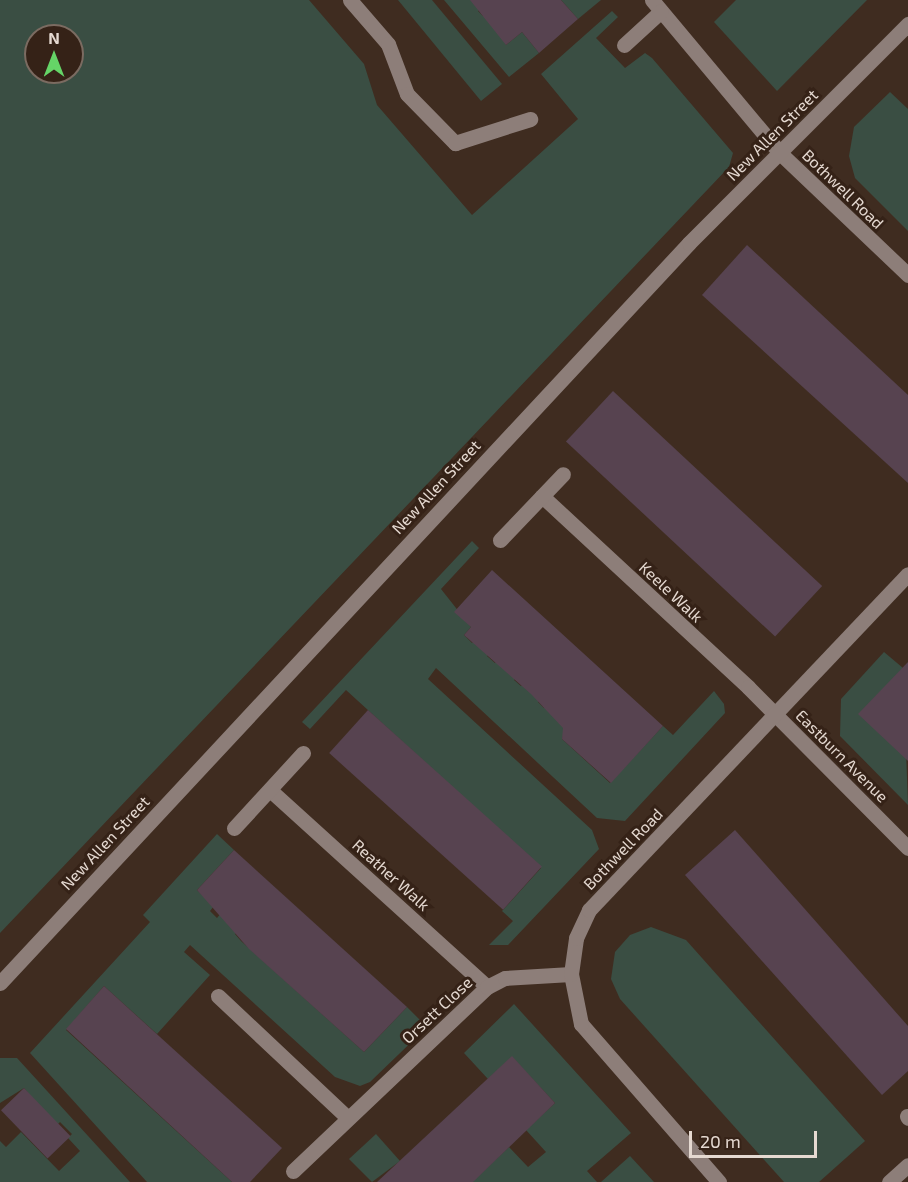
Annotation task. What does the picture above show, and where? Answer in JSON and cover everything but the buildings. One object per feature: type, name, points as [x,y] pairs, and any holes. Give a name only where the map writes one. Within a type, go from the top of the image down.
[{"type":"street","points":[[350,0],[388,44],[407,94],[455,143],[530,119]]},
{"type":"street","points":[[624,45],[656,5]]},
{"type":"street","name":"Bothwell Road","points":[[656,5],[780,153],[908,275]]},
{"type":"street","name":"New Allen Street","points":[[0,983],[689,243],[908,24]]},
{"type":"street","points":[[500,540],[563,474]]},
{"type":"street","name":"Keele Walk","points":[[542,496],[775,715]]},
{"type":"street","name":"Bothwell Road","points":[[719,1182],[581,1024],[571,974],[576,938],[589,910],[908,574]]},
{"type":"street","name":"Eastburn Avenue","points":[[775,715],[908,848]]},
{"type":"street","points":[[234,828],[303,753]]},
{"type":"street","name":"Reather Walk","points":[[270,790],[487,987]]},
{"type":"street","name":"Orsett Close","points":[[293,1171],[487,987],[505,978],[571,974]]},
{"type":"street","points":[[218,996],[348,1118]]},
{"type":"street","points":[[889,1182],[908,1165]]},
{"type":"green space","points":[[0,0],[309,0],[364,64],[377,105],[472,215],[578,119],[541,74],[612,11],[618,17],[596,38],[625,68],[645,53],[652,58],[733,153],[729,167],[0,933]]},
{"type":"green space","points":[[398,0],[432,0],[502,84],[481,101]]},
{"type":"green space","points":[[444,0],[491,0],[478,11],[483,16],[498,4],[506,45],[522,32],[539,53],[509,77]]},
{"type":"green space","points":[[561,0],[601,0],[578,19]]},
{"type":"green space","points":[[736,0],[867,0],[777,91],[714,22]]},
{"type":"green space","points":[[890,92],[908,109],[908,231],[855,178],[849,156],[854,127]]},
{"type":"green space","points":[[472,541],[479,548],[441,589],[471,627],[464,635],[472,643],[480,635],[494,648],[487,656],[495,663],[503,654],[521,672],[514,680],[521,686],[529,679],[545,694],[538,702],[544,708],[549,704],[568,723],[562,739],[610,783],[663,726],[673,735],[714,691],[724,704],[725,713],[625,821],[597,818],[436,668],[428,679],[592,830],[599,849],[508,945],[489,945],[513,921],[502,911],[541,868],[346,690],[310,729],[302,722]]},
{"type":"green space","points":[[884,652],[903,668],[908,805],[840,736],[841,699]]},
{"type":"green space","points":[[217,834],[234,850],[197,890],[214,906],[210,911],[217,918],[222,912],[239,929],[235,934],[241,941],[364,1052],[407,1007],[427,1027],[370,1082],[360,1086],[335,1077],[190,945],[184,952],[210,975],[157,1034],[104,986],[66,1030],[232,1182],[147,1182],[30,1053],[150,922],[143,915]]},
{"type":"green space","points":[[651,927],[686,940],[865,1141],[819,1182],[784,1182],[620,999],[611,979],[615,952],[630,935]]},
{"type":"green space","points":[[514,1004],[631,1133],[587,1171],[597,1182],[472,1182],[509,1147],[528,1167],[546,1152],[526,1130],[555,1103],[512,1057],[488,1079],[464,1053]]},
{"type":"green space","points":[[0,1058],[17,1058],[130,1182],[0,1182],[0,1141],[6,1147],[21,1132],[59,1171],[80,1151],[68,1138],[72,1134],[60,1122],[56,1126],[24,1088],[0,1103]]},
{"type":"green space","points":[[376,1134],[400,1161],[372,1182],[349,1159]]},
{"type":"green space","points":[[630,1156],[654,1182],[601,1182]]}]
